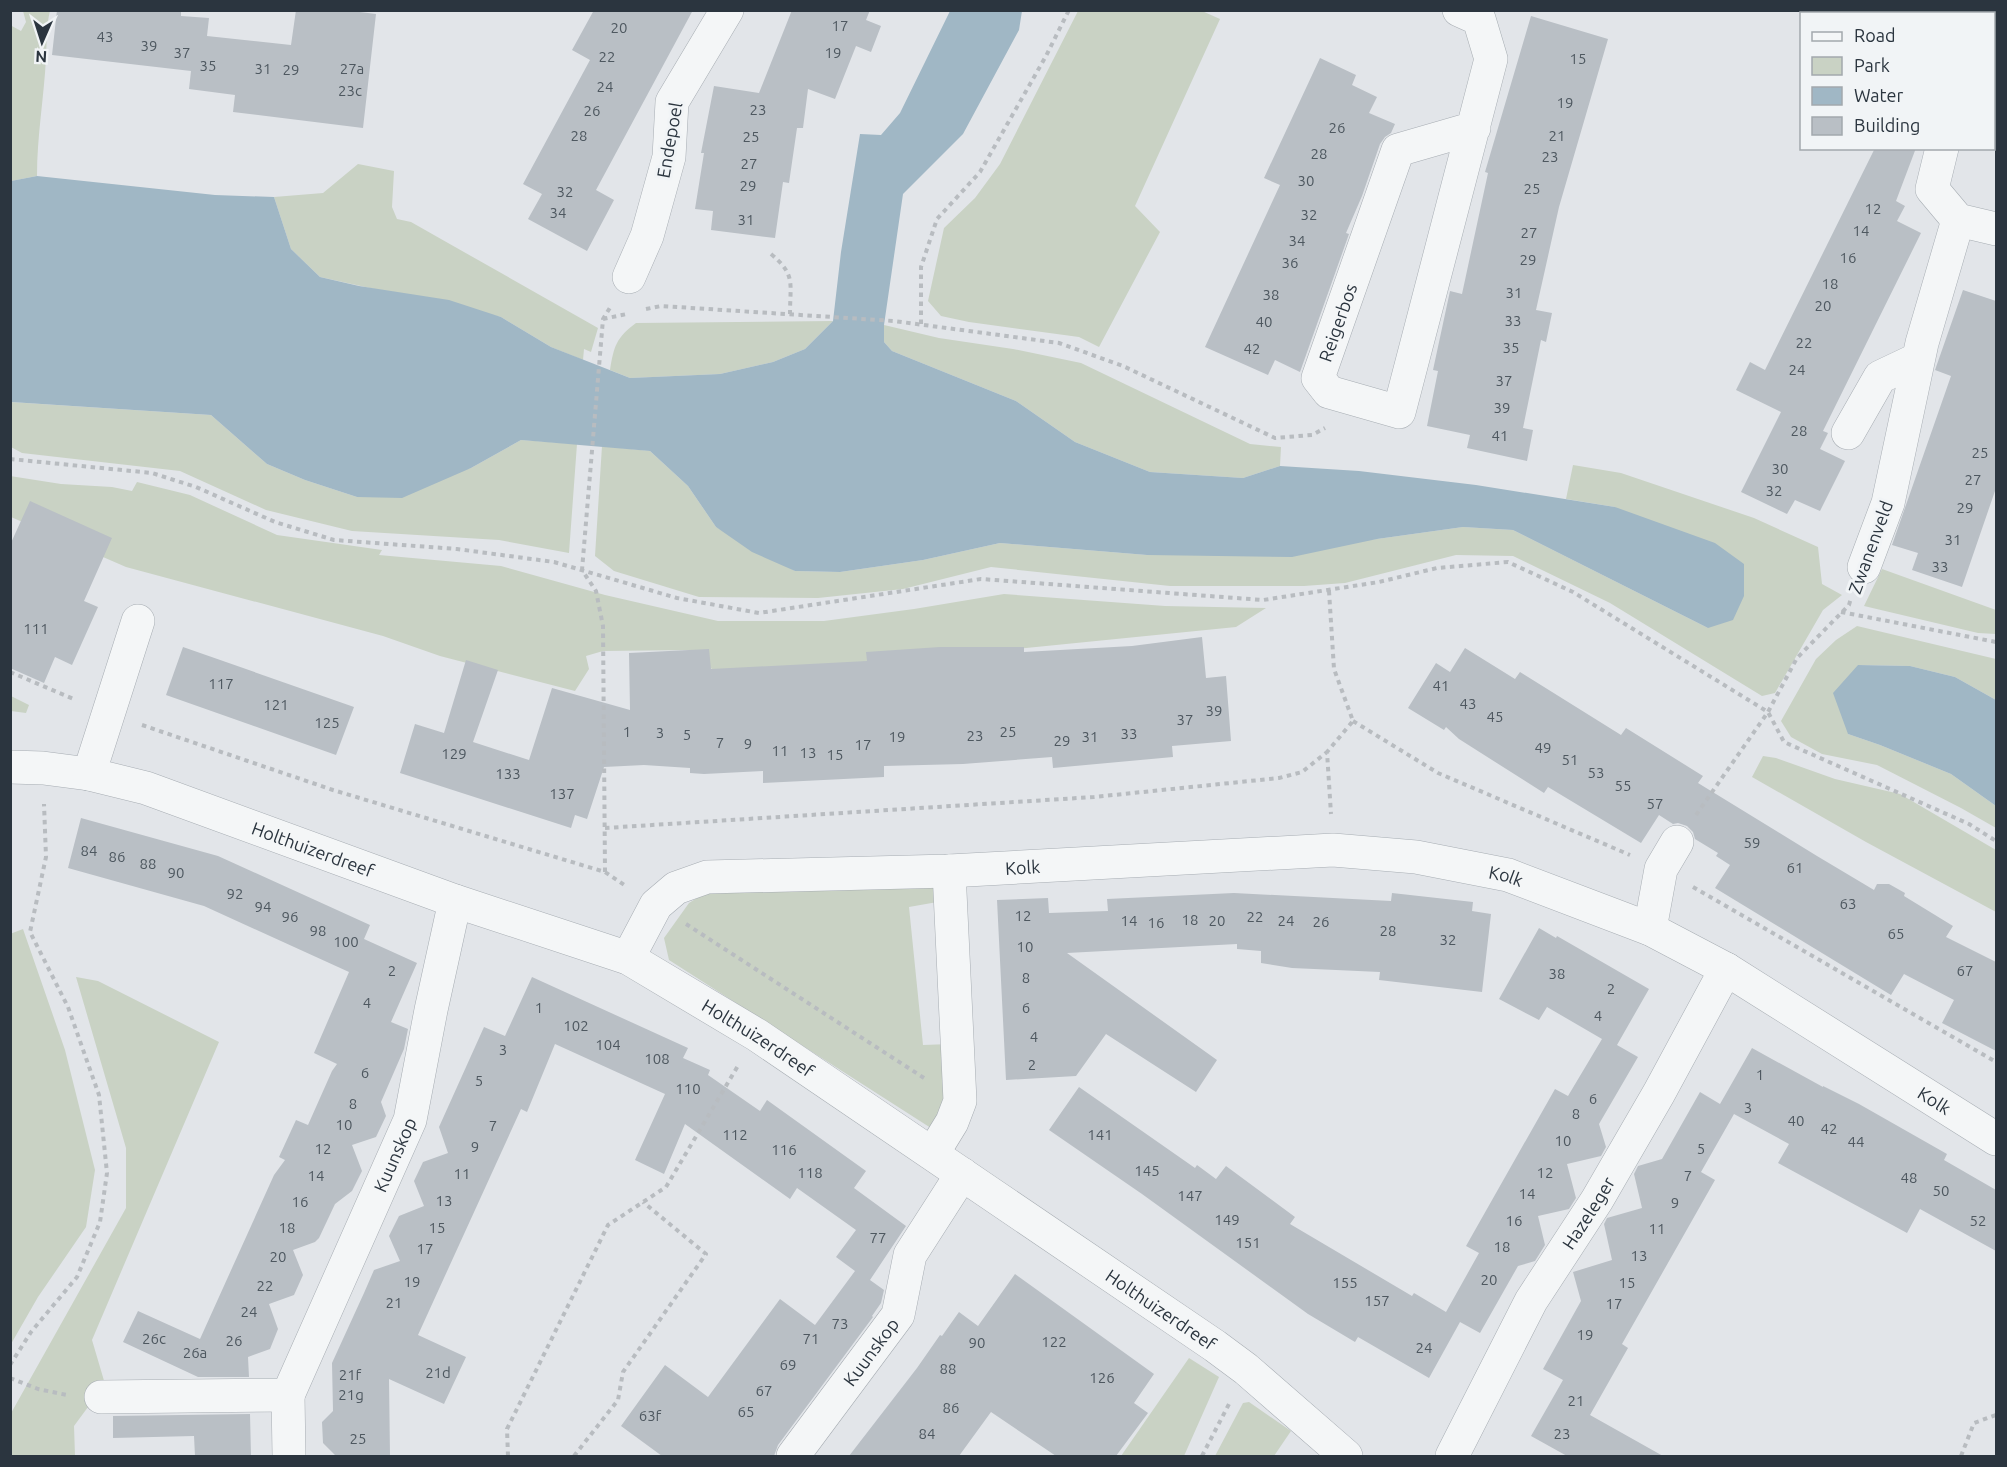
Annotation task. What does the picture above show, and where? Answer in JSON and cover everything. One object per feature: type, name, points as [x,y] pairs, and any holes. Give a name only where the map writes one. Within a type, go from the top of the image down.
[{"type":"street","name":"Endepoel","points":[[629,277],[647,236],[669,157],[672,102],[727,10]]},
{"type":"street","name":"Reigerbos","points":[[1459,10],[1479,19],[1491,59],[1474,128],[1399,412],[1329,392],[1318,378],[1398,150],[1474,128]]},
{"type":"street","points":[[1942,150],[1932,189],[1958,220],[1996,229]]},
{"type":"street","name":"Zwanenveld","points":[[1864,567],[1888,503],[1918,359],[1958,220]]},
{"type":"street","points":[[1848,433],[1880,377],[1918,359]]},
{"type":"street","points":[[89,774],[138,621]]},
{"type":"street","name":"Holthuizerdreef","points":[[10,767],[44,768],[89,774],[146,788],[456,901],[628,958],[757,1035],[1215,1346],[1246,1369],[1346,1456]]},
{"type":"street","points":[[1650,929],[1661,869],[1677,842]]},
{"type":"street","name":"Kolk","points":[[628,958],[656,905],[676,888],[707,877],[949,871],[1333,850],[1416,857],[1508,875],[1650,929],[1726,969],[1996,1139]]},
{"type":"street","points":[[933,1153],[952,1122],[960,1101],[949,871]]},
{"type":"street","name":"Kuunskop","points":[[288,1456],[288,1395],[410,1120],[431,1010],[456,901]]},
{"type":"street","name":"Hazeleger","points":[[1452,1456],[1531,1301],[1597,1200],[1659,1093],[1726,969]]},
{"type":"street","name":"Kuunskop","points":[[793,1456],[898,1315],[910,1255],[962,1174]]},
{"type":"street","points":[[101,1397],[288,1395]]},
{"type":"path","points":[[921,324],[921,267],[937,219],[980,172],[1046,56],[1069,10]]},
{"type":"path","points":[[771,254],[785,266],[791,279],[790,314]]},
{"type":"path","points":[[605,872],[603,626],[596,591],[582,570],[603,319],[629,277]]},
{"type":"path","points":[[603,319],[661,306],[894,321],[1059,343],[1123,366],[1275,438],[1312,435],[1332,424],[1349,398]]},
{"type":"path","points":[[10,459],[152,473],[196,487],[275,522],[334,540],[457,549],[554,562],[677,598],[759,614],[981,579],[1263,600],[1379,582],[1437,568],[1508,562],[1573,592],[1768,712],[1784,742],[1969,824],[1996,841]]},
{"type":"path","name":"Zwanenveld","points":[[1677,842],[1768,712],[1797,658],[1849,606],[1864,567]]},
{"type":"path","points":[[605,828],[1094,798],[1279,778],[1302,772],[1327,752],[1353,721],[1334,669],[1329,591]]},
{"type":"path","points":[[1841,612],[1996,642]]},
{"type":"path","points":[[10,672],[108,713],[333,790],[605,872],[960,1101]]},
{"type":"path","points":[[1327,752],[1333,850]]},
{"type":"path","points":[[10,1365],[31,1332],[77,1277],[100,1222],[107,1173],[99,1095],[68,1007],[30,932],[46,857],[44,768]]},
{"type":"path","points":[[508,1456],[507,1429],[608,1225],[666,1187],[757,1035]]},
{"type":"path","points":[[574,1456],[618,1400],[623,1372],[706,1254],[643,1202]]},
{"type":"path","points":[[1202,1456],[1246,1369]]},
{"type":"path","points":[[10,1378],[38,1389],[82,1399],[101,1397]]},
{"type":"path","points":[[1961,1456],[1974,1423],[1996,1415]]},
{"type":"green space","points":[[23,11],[50,11],[37,176],[11,181],[10,25],[21,31],[26,22]]},
{"type":"green space","points":[[1078,11],[1202,11],[1220,19],[1135,206],[1160,232],[1099,347],[1079,337],[941,316],[928,301],[944,228],[975,198],[1000,164]]},
{"type":"green space","points":[[358,164],[394,171],[392,207],[397,219],[411,222],[598,328],[591,352],[584,349],[583,360],[551,347],[501,317],[320,277],[291,249],[274,197],[323,193]]},
{"type":"green space","points":[[833,321],[805,349],[773,362],[720,374],[630,378],[610,370],[617,343],[624,333],[636,323]]},
{"type":"green space","points":[[884,325],[939,338],[1013,349],[1081,363],[1250,444],[1281,447],[1280,466],[1243,478],[1150,472],[1075,442],[1016,401],[892,351],[884,342]]},
{"type":"green space","points":[[10,402],[211,415],[267,464],[305,480],[357,497],[471,468],[521,440],[577,444],[569,553],[499,540],[352,531],[266,510],[180,471],[22,453],[11,447]]},
{"type":"green space","points":[[602,446],[650,451],[688,486],[716,527],[795,571],[840,572],[923,560],[1000,543],[1147,555],[1377,539],[1463,527],[1513,530],[1708,628],[1615,507],[1566,499],[1573,465],[1621,473],[1754,518],[1818,547],[1822,584],[1842,595],[1823,610],[1775,693],[1762,696],[1610,603],[1513,556],[1456,555],[1345,583],[1304,586],[1170,586],[991,567],[903,589],[818,598],[699,597],[614,571],[595,556]]},
{"type":"green space","points":[[10,476],[132,491],[137,482],[190,495],[277,535],[382,550],[379,555],[501,566],[605,595],[718,621],[824,621],[1004,594],[1165,606],[1266,608],[1236,627],[917,659],[715,672],[692,650],[603,651],[586,656],[589,669],[575,691],[440,656],[383,636],[126,567],[11,517]]},
{"type":"green space","points":[[1882,569],[1996,610],[1996,634],[1978,633],[1864,606]]},
{"type":"green space","points":[[1857,626],[1996,659],[1996,700],[1955,677],[1910,666],[1858,665],[1848,734],[1951,774],[1996,806],[1996,828],[1877,765],[1822,754],[1791,737],[1781,721],[1816,659],[1836,640]]},
{"type":"green space","points":[[11,696],[29,705],[26,713],[11,711]]},
{"type":"green space","points":[[1763,756],[1776,758],[1835,779],[1900,794],[1996,850],[1996,912],[1752,777]]},
{"type":"green space","points":[[942,882],[943,901],[909,907],[923,1045],[950,1044],[948,1108],[934,1130],[669,960],[664,938],[689,903],[705,893]]},
{"type":"green space","points":[[23,929],[65,1050],[95,1170],[86,1227],[38,1297],[11,1344],[10,934]]},
{"type":"green space","points":[[76,977],[98,981],[219,1042],[92,1340],[105,1384],[74,1426],[75,1456],[11,1456],[10,1415],[126,1208],[126,1148]]},
{"type":"green space","points":[[1189,1358],[1219,1377],[1184,1456],[1121,1456]]},
{"type":"green space","points":[[1249,1402],[1291,1431],[1274,1456],[1215,1456],[1243,1403]]},
{"type":"water","points":[[950,11],[1022,11],[1019,30],[963,134],[903,194],[884,325],[884,342],[892,351],[1016,401],[1075,442],[1150,472],[1243,478],[1280,466],[1359,471],[1476,485],[1615,507],[1715,543],[1744,564],[1744,596],[1733,620],[1708,628],[1513,530],[1463,527],[1377,539],[1292,557],[1147,555],[1000,543],[923,560],[840,572],[795,571],[752,552],[716,527],[688,486],[650,451],[521,440],[471,468],[402,498],[357,497],[305,480],[267,464],[211,415],[11,402],[11,181],[37,176],[215,195],[274,197],[291,249],[320,277],[359,286],[449,300],[501,317],[551,347],[630,378],[720,374],[773,362],[805,349],[833,321],[841,252],[860,134],[881,135],[900,113]]},
{"type":"water","points":[[1858,665],[1910,666],[1955,677],[1996,700],[1996,806],[1951,774],[1848,734],[1833,693]]},
{"type":"building","points":[[57,10],[181,10],[181,16],[209,18],[207,36],[291,45],[296,10],[344,10],[376,14],[363,128],[233,112],[235,95],[189,89],[191,71],[52,55]]},
{"type":"building","points":[[594,10],[693,10],[596,190],[614,200],[587,251],[528,219],[542,194],[523,184],[590,60],[572,50]]},
{"type":"building","points":[[792,10],[870,10],[866,20],[881,26],[871,52],[856,46],[835,99],[808,89],[803,128],[797,128],[789,183],[783,182],[775,238],[711,230],[713,211],[695,209],[704,153],[701,153],[714,86],[759,93]]},
{"type":"building","points":[[1531,16],[1608,39],[1559,207],[1536,310],[1552,313],[1546,342],[1541,340],[1523,428],[1533,430],[1527,461],[1467,448],[1470,435],[1427,426],[1438,371],[1433,370],[1450,291],[1462,294],[1488,173],[1485,172]]},
{"type":"building","points":[[1320,58],[1356,75],[1352,85],[1377,97],[1369,113],[1395,124],[1391,133],[1380,144],[1346,233],[1349,234],[1300,372],[1275,360],[1268,375],[1205,347],[1280,185],[1264,178]]},
{"type":"building","points":[[1874,150],[1915,150],[1896,201],[1905,206],[1897,221],[1921,233],[1823,431],[1828,433],[1820,449],[1845,461],[1820,511],[1795,500],[1787,514],[1741,492],[1781,412],[1736,390],[1750,362],[1765,370]]},
{"type":"building","points":[[1963,290],[1996,301],[1996,488],[1962,587],[1912,570],[1918,553],[1892,545],[1951,376],[1935,370]]},
{"type":"building","points":[[30,501],[112,538],[84,601],[98,607],[72,665],[55,657],[44,683],[10,668],[10,545]]},
{"type":"building","points":[[1202,637],[1206,678],[1226,676],[1231,741],[1172,746],[1173,757],[1053,768],[1052,757],[963,764],[884,766],[884,777],[763,783],[763,771],[704,774],[690,773],[690,768],[644,765],[604,767],[587,819],[575,815],[571,828],[400,773],[415,724],[444,733],[466,660],[498,670],[473,742],[529,760],[552,688],[630,710],[629,653],[709,649],[711,669],[867,661],[866,652],[940,647],[1024,647],[1024,652],[1132,646]]},
{"type":"building","points":[[183,647],[354,707],[336,755],[166,695]]},
{"type":"building","points":[[1465,648],[1515,679],[1520,672],[1621,735],[1626,728],[1703,776],[1698,783],[1817,856],[1874,890],[1877,884],[1889,884],[1905,893],[1904,896],[1953,926],[1946,937],[1996,962],[1996,1051],[1942,1023],[1954,1000],[1904,974],[1891,995],[1715,888],[1730,865],[1716,856],[1718,853],[1695,839],[1693,832],[1687,826],[1673,824],[1659,815],[1641,843],[1548,787],[1544,793],[1459,739],[1446,727],[1444,730],[1408,708],[1436,663],[1450,672]]},
{"type":"building","points":[[81,818],[218,856],[370,925],[364,939],[417,963],[391,1022],[408,1029],[404,1049],[381,1102],[386,1116],[376,1137],[352,1145],[362,1171],[352,1191],[335,1204],[315,1242],[293,1250],[303,1275],[294,1295],[269,1304],[278,1329],[270,1349],[248,1357],[249,1377],[198,1377],[123,1342],[138,1311],[200,1339],[274,1175],[285,1160],[279,1157],[296,1120],[308,1125],[337,1064],[314,1053],[349,972],[204,906],[68,868]]},
{"type":"building","points":[[1234,893],[1391,901],[1392,893],[1473,902],[1472,911],[1491,914],[1482,992],[1379,980],[1380,972],[1292,968],[1261,963],[1261,951],[1237,949],[1237,944],[1067,953],[1217,1060],[1196,1092],[1106,1034],[1076,1076],[1006,1080],[997,900],[1048,898],[1049,913],[1108,911],[1107,899]]},
{"type":"building","points":[[1539,928],[1649,989],[1617,1045],[1638,1057],[1599,1124],[1606,1147],[1601,1156],[1567,1164],[1576,1198],[1569,1209],[1538,1216],[1545,1245],[1535,1261],[1518,1266],[1480,1333],[1460,1322],[1429,1378],[1358,1337],[1355,1342],[1308,1314],[1049,1130],[1079,1087],[1195,1168],[1197,1165],[1216,1179],[1226,1166],[1295,1217],[1290,1224],[1412,1296],[1414,1293],[1446,1312],[1479,1253],[1466,1246],[1555,1089],[1568,1096],[1602,1039],[1547,1007],[1539,1020],[1499,999]]},
{"type":"building","points":[[532,977],[688,1048],[683,1058],[710,1070],[708,1075],[760,1111],[767,1100],[866,1171],[854,1188],[906,1226],[870,1280],[884,1290],[881,1303],[873,1317],[778,1445],[774,1456],[662,1456],[621,1426],[665,1365],[708,1397],[780,1299],[815,1325],[855,1271],[836,1257],[856,1230],[797,1188],[790,1199],[685,1124],[664,1174],[635,1160],[665,1094],[555,1044],[527,1112],[521,1109],[418,1335],[466,1357],[444,1404],[389,1379],[390,1456],[336,1456],[323,1443],[322,1422],[333,1411],[332,1363],[374,1270],[400,1261],[389,1236],[399,1216],[424,1206],[414,1181],[423,1162],[448,1153],[439,1127],[484,1027],[505,1036]]},
{"type":"building","points":[[1752,1048],[1859,1104],[1947,1154],[1944,1160],[1996,1190],[1996,1251],[1920,1209],[1907,1233],[1778,1163],[1789,1144],[1734,1114],[1701,1172],[1715,1180],[1622,1344],[1628,1348],[1590,1415],[1663,1456],[1567,1456],[1531,1436],[1563,1380],[1543,1369],[1581,1301],[1573,1272],[1612,1260],[1604,1224],[1607,1218],[1642,1208],[1634,1174],[1638,1166],[1662,1159],[1700,1092],[1720,1104]]},
{"type":"building","points":[[1015,1274],[1154,1374],[1134,1403],[1148,1413],[1116,1456],[1056,1456],[991,1412],[959,1456],[849,1456],[959,1312],[978,1326]]},
{"type":"building","points":[[250,1414],[251,1456],[195,1456],[194,1436],[113,1438],[113,1416]]}]
